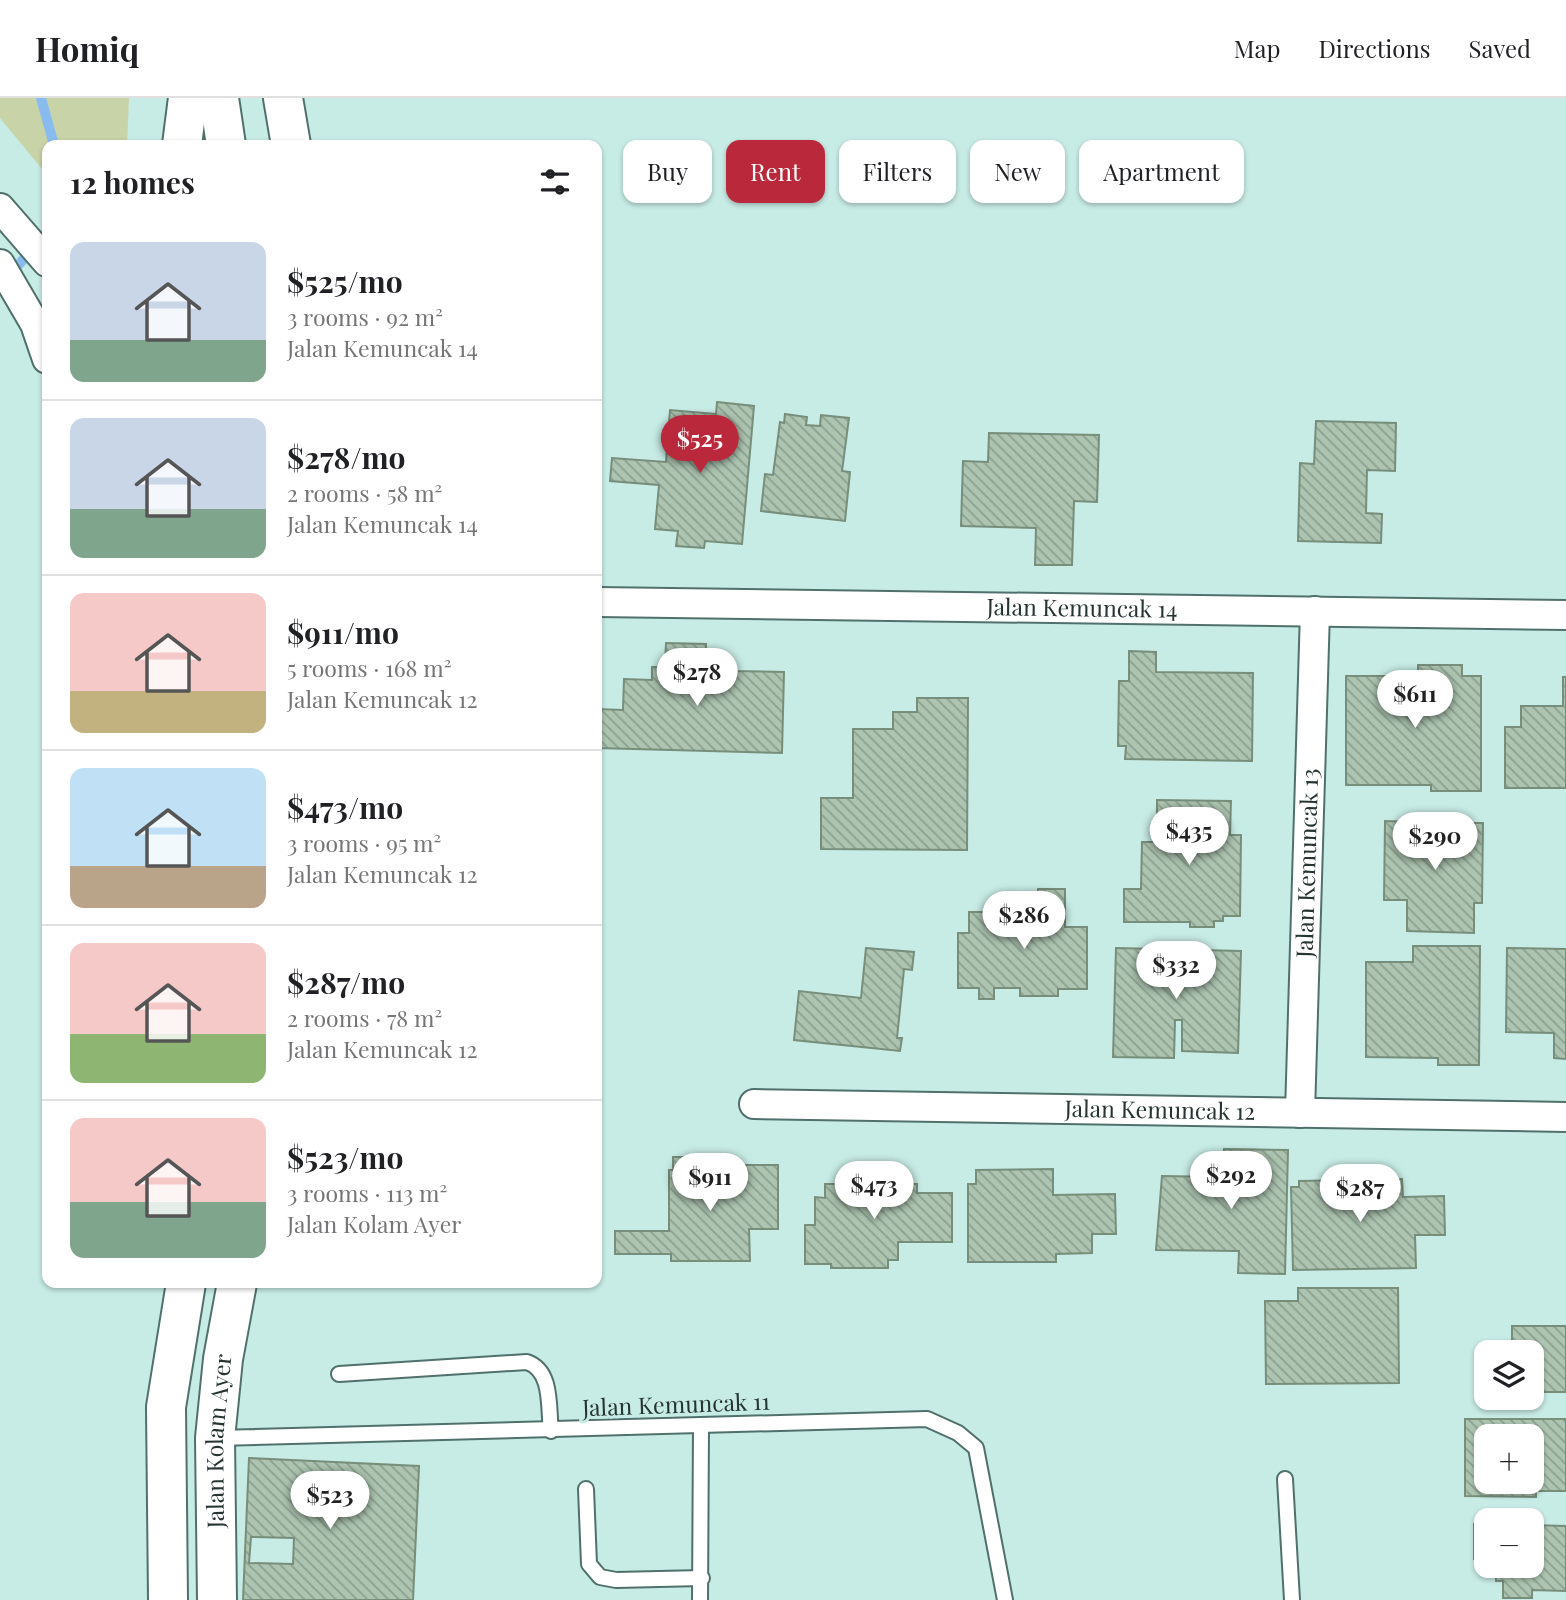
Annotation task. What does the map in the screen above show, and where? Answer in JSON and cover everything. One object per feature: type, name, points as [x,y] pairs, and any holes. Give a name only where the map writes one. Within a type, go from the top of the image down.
[{"type":"main road","points":[[183,140],[188,98]]},
{"type":"main road","points":[[219,98],[225,140]]},
{"type":"main road","points":[[282,98],[290,140]]},
{"type":"main road","points":[[168,1600],[166,1407],[185,1288]]},
{"type":"main road","name":"Jalan Kolam Ayer","points":[[217,1600],[215,1438],[223,1359],[236,1288]]},
{"type":"street","points":[[0,208],[29,237],[42,255]]},
{"type":"street","points":[[0,264],[35,324],[42,344]]},
{"type":"street","name":"Jalan Kemuncak 14","points":[[602,602],[1566,615]]},
{"type":"street","name":"Jalan Kemuncak 13","points":[[1300,1113],[1315,611]]},
{"type":"street","name":"Jalan Kemuncak 12","points":[[754,1104],[1566,1117]]},
{"type":"lane","points":[[339,1374],[527,1362],[538,1366],[545,1376],[551,1431]]},
{"type":"lane","name":"Jalan Kemuncak 11","points":[[215,1438],[927,1419],[958,1433],[976,1448],[1005,1600]]},
{"type":"lane","points":[[700,1600],[701,1427]]},
{"type":"lane","points":[[1285,1479],[1292,1600]]},
{"type":"lane","points":[[586,1489],[589,1564],[600,1577],[616,1580],[702,1578]]},
{"type":"green space","points":[[0,98],[129,98],[127,140],[42,140],[42,169],[0,118]]},
{"type":"building","points":[[717,402],[754,406],[742,544],[705,541],[704,548],[676,546],[678,531],[655,529],[659,485],[610,481],[612,458],[666,462],[670,410],[716,414]]},
{"type":"building","points":[[785,414],[807,417],[806,425],[820,426],[821,415],[849,418],[842,471],[850,472],[845,521],[761,511],[765,474],[773,475],[780,422],[784,423]]},
{"type":"building","points":[[1316,421],[1396,423],[1395,471],[1367,470],[1366,513],[1382,514],[1381,543],[1298,541],[1300,463],[1314,464]]},
{"type":"building","points":[[989,433],[1099,435],[1097,502],[1074,501],[1072,565],[1035,565],[1036,528],[961,526],[963,461],[988,462]]},
{"type":"building","points":[[666,643],[706,644],[706,658],[731,658],[731,671],[784,672],[782,753],[602,748],[602,709],[623,710],[624,679],[652,680],[652,667],[665,667]]},
{"type":"building","points":[[1129,651],[1156,652],[1156,672],[1253,673],[1252,761],[1125,759],[1126,746],[1118,746],[1119,681],[1129,681]]},
{"type":"building","points":[[1418,665],[1462,665],[1462,676],[1481,676],[1481,791],[1431,791],[1431,785],[1346,785],[1346,676],[1418,676]]},
{"type":"building","points":[[1563,677],[1566,677],[1566,788],[1505,788],[1505,727],[1521,727],[1521,706],[1563,706]]},
{"type":"building","points":[[917,698],[968,698],[967,850],[821,849],[821,798],[853,798],[853,729],[893,729],[893,712],[917,712]]},
{"type":"building","points":[[1157,800],[1231,801],[1230,835],[1241,835],[1240,916],[1223,916],[1223,921],[1214,921],[1214,927],[1190,927],[1190,922],[1124,922],[1124,889],[1141,889],[1142,842],[1157,842]]},
{"type":"building","points":[[1415,816],[1457,817],[1457,823],[1483,823],[1482,903],[1474,903],[1474,933],[1407,931],[1407,900],[1384,900],[1385,821],[1415,822]]},
{"type":"building","points":[[1038,889],[1065,889],[1065,927],[1087,927],[1087,989],[1058,989],[1058,996],[1020,996],[1020,988],[994,988],[994,999],[979,999],[979,988],[958,988],[958,933],[969,933],[969,912],[1038,912]]},
{"type":"building","points":[[1413,946],[1480,946],[1479,1065],[1438,1065],[1438,1058],[1366,1057],[1366,962],[1413,962]]},
{"type":"building","points":[[866,948],[914,952],[912,970],[904,969],[897,1038],[902,1038],[900,1051],[794,1040],[799,991],[861,998]]},
{"type":"building","points":[[1116,948],[1241,951],[1238,1053],[1182,1051],[1182,1020],[1175,1020],[1174,1058],[1113,1057]]},
{"type":"building","points":[[1507,948],[1566,949],[1566,1059],[1554,1058],[1554,1033],[1506,1032]]},
{"type":"building","points":[[1224,1149],[1288,1150],[1285,1274],[1238,1273],[1239,1251],[1156,1250],[1162,1176],[1223,1177]]},
{"type":"building","points":[[673,1157],[713,1157],[714,1191],[724,1191],[724,1165],[778,1165],[778,1229],[749,1229],[750,1261],[671,1261],[671,1254],[615,1254],[615,1231],[669,1231],[669,1170],[673,1170]]},
{"type":"building","points":[[1053,1169],[1053,1195],[1115,1194],[1116,1234],[1092,1234],[1092,1253],[1056,1254],[1056,1262],[968,1262],[968,1184],[976,1184],[976,1170]]},
{"type":"building","points":[[842,1170],[884,1170],[884,1184],[917,1184],[917,1193],[952,1193],[952,1242],[898,1242],[898,1260],[888,1260],[888,1268],[831,1268],[831,1264],[805,1264],[805,1225],[815,1225],[815,1197],[825,1198],[825,1184],[842,1184]]},
{"type":"building","points":[[1402,1179],[1403,1197],[1444,1196],[1445,1235],[1415,1235],[1416,1268],[1293,1270],[1291,1187],[1299,1187],[1299,1181]]},
{"type":"building","points":[[1298,1288],[1398,1288],[1399,1383],[1266,1384],[1265,1301],[1298,1301]]},
{"type":"building","points":[[1512,1326],[1566,1326],[1566,1392],[1544,1392],[1544,1340],[1512,1340]]},
{"type":"building","points":[[1465,1419],[1566,1419],[1566,1491],[1544,1491],[1544,1424],[1474,1424],[1474,1494],[1536,1494],[1536,1497],[1465,1496]]},
{"type":"building","points":[[249,1458],[419,1466],[413,1600],[243,1600]],"holes":[[[251,1537],[294,1538],[293,1564],[249,1563]]]},
{"type":"building","points":[[1544,1525],[1566,1526],[1566,1591],[1532,1590],[1532,1598],[1503,1598],[1503,1581],[1496,1581],[1496,1578],[1544,1578]]},
{"type":"waterway","points":[[41,98],[53,140]]},
{"type":"waterway","points":[[8,277],[42,238]]}]
